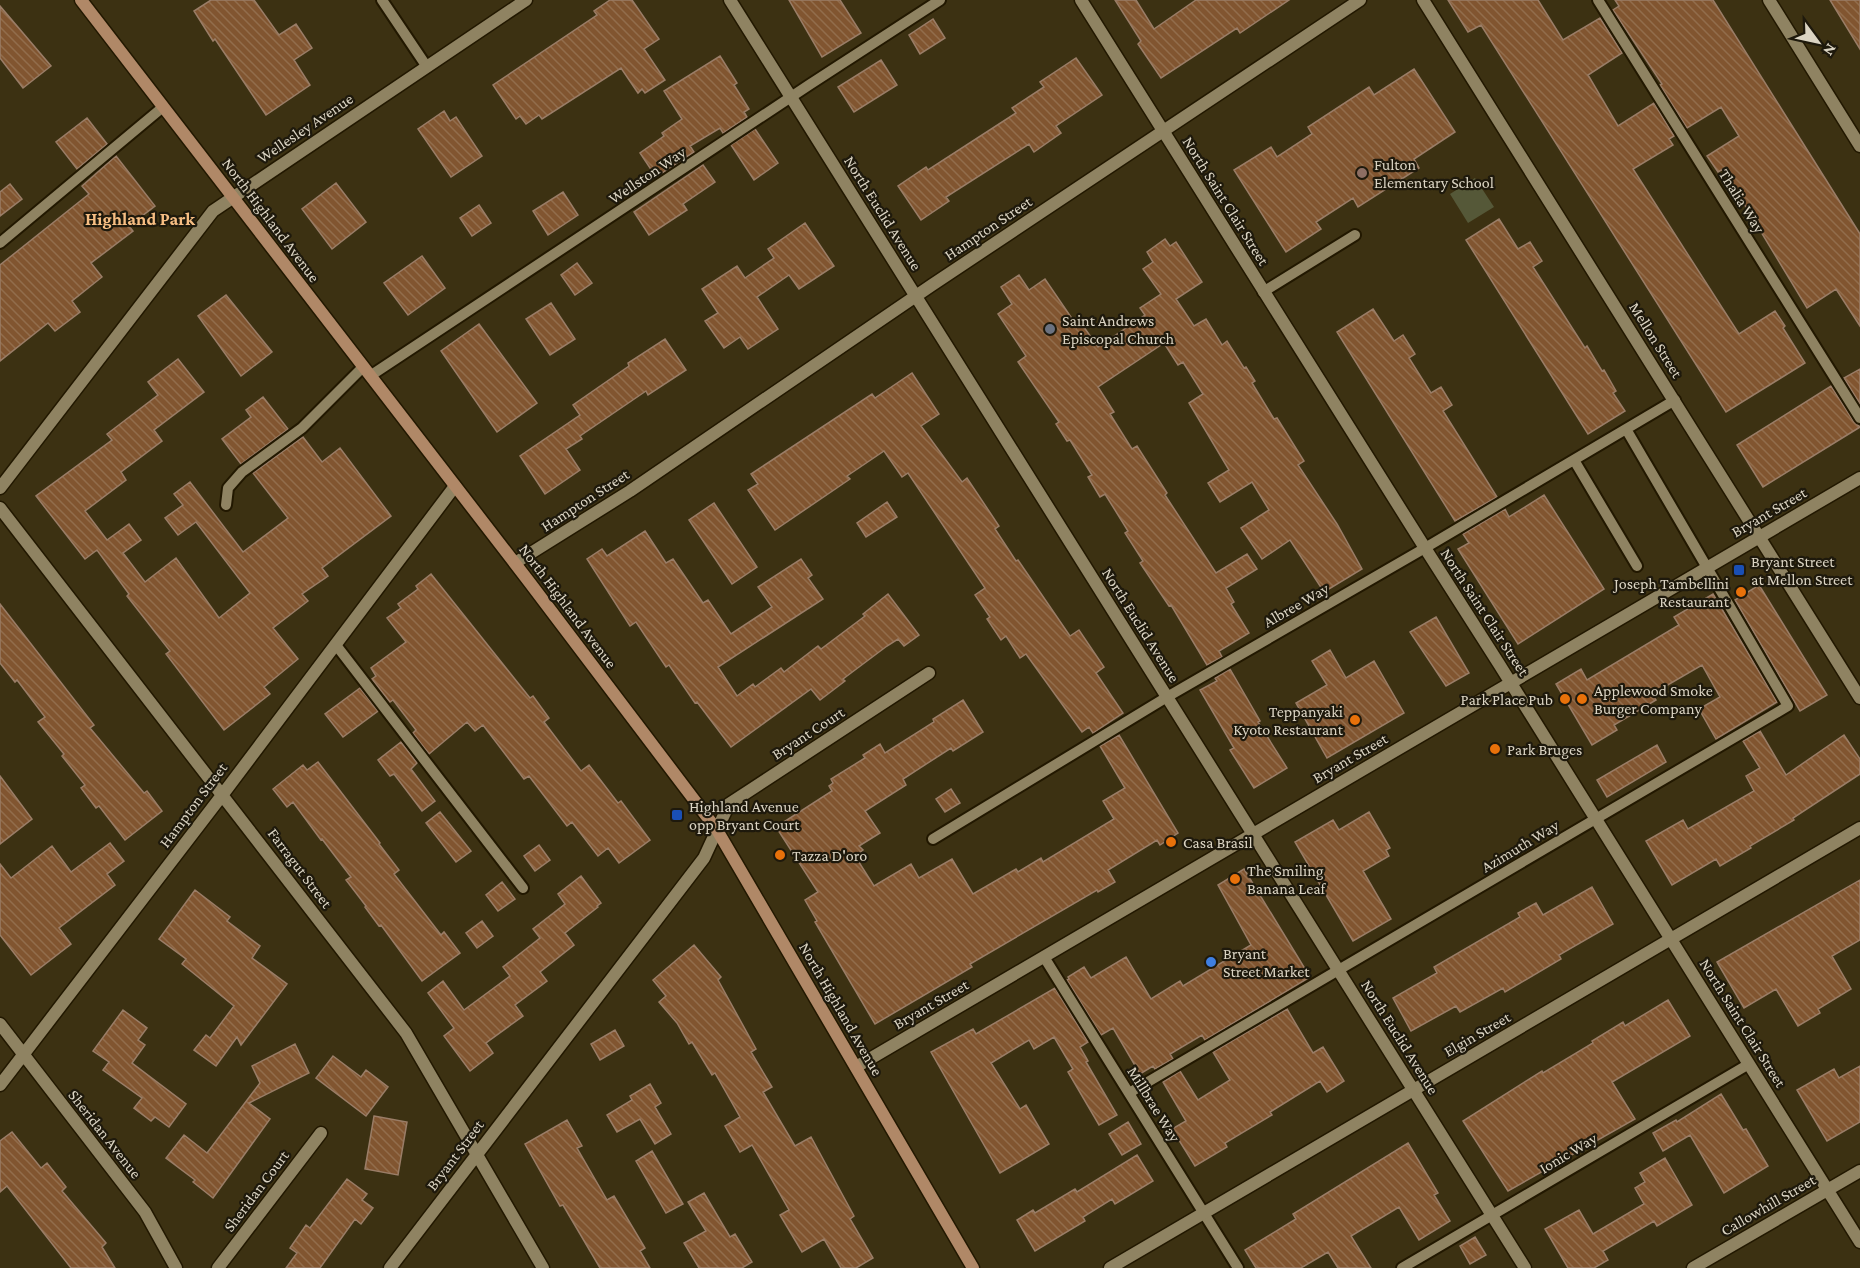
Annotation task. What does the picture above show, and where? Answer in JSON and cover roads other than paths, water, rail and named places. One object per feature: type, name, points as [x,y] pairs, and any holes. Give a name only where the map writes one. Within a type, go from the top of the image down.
[{"type":"main road","name":"North Highland Avenue","points":[[81,0],[515,563],[717,830],[970,1266]]},
{"type":"street","name":"Wellesley Avenue","points":[[0,488],[213,211],[526,0]]},
{"type":"street","name":"North Euclid Avenue","points":[[730,0],[1525,1268]]},
{"type":"street","name":"North Saint Clair Street","points":[[1081,0],[1860,1242]]},
{"type":"street","name":"Hampton Street","points":[[515,563],[630,491],[1360,0]]},
{"type":"street","name":"Mellon Street","points":[[1423,0],[1860,698]]},
{"type":"street","points":[[1769,0],[1860,146]]},
{"type":"street","name":"Bryant Street","points":[[856,1067],[1860,478]]},
{"type":"street","name":"Hampton Street","points":[[0,1085],[455,486]]},
{"type":"street","name":"Farragut Street","points":[[0,508],[406,1033],[543,1268]]},
{"type":"street","name":"Bryant Court","points":[[717,830],[729,804],[929,673]]},
{"type":"street","name":"Elgin Street","points":[[1110,1268],[1860,828]]},
{"type":"street","name":"Bryant Street","points":[[390,1268],[704,858],[717,830]]},
{"type":"street","name":"Sheridan Avenue","points":[[0,1024],[145,1212],[176,1268]]},
{"type":"street","name":"Sheridan Court","points":[[219,1268],[321,1133]]},
{"type":"street","name":"Callowhill Street","points":[[1693,1268],[1860,1171]]},
{"type":"lane","points":[[382,0],[427,67]]},
{"type":"lane","name":"Wellston Way","points":[[226,505],[228,488],[242,472],[302,428],[367,372],[940,0]]},
{"type":"lane","name":"Thalia Way","points":[[1598,0],[1860,418]]},
{"type":"lane","points":[[1,239],[164,107]]},
{"type":"lane","points":[[1263,292],[1355,235]]},
{"type":"lane","name":"Albree Way","points":[[933,839],[1167,697],[1675,400]]},
{"type":"lane","points":[[1626,429],[1707,568]]},
{"type":"lane","points":[[1574,460],[1637,566]]},
{"type":"lane","name":"Azimuth Way","points":[[1129,1093],[1788,706],[1707,568]]},
{"type":"lane","points":[[336,645],[523,888]]},
{"type":"lane","name":"Millbrae Way","points":[[1044,957],[1238,1268]]},
{"type":"lane","name":"Ionic Way","points":[[1402,1268],[1749,1064]]},
{"type":"place","name":"Fulton Elementary School","points":[[1362,173]]},
{"type":"place","name":"Saint Andrews Episcopal Church","points":[[1050,329]]},
{"type":"place","name":"Bryant Street at Mellon Street","points":[[1739,570]]},
{"type":"place","name":"Joseph Tambellini Restaurant","points":[[1741,592]]},
{"type":"place","name":"Park Place Pub","points":[[1565,699]]},
{"type":"place","name":"Applewood Smoke Burger Company","points":[[1582,699]]},
{"type":"place","name":"Teppanyaki Kyoto Restaurant","points":[[1355,720]]},
{"type":"place","name":"Park Bruges","points":[[1495,749]]},
{"type":"place","name":"Highland Avenue opp Bryant Court","points":[[677,815]]},
{"type":"place","name":"Casa Brasil","points":[[1171,842]]},
{"type":"place","name":"Tazza D'oro","points":[[780,855]]},
{"type":"place","name":"The Smiling Banana Leaf","points":[[1235,879]]},
{"type":"place","name":"Bryant Street Market","points":[[1211,962]]},
{"type":"district","name":"Highland Park","points":[[140,219]]}]
